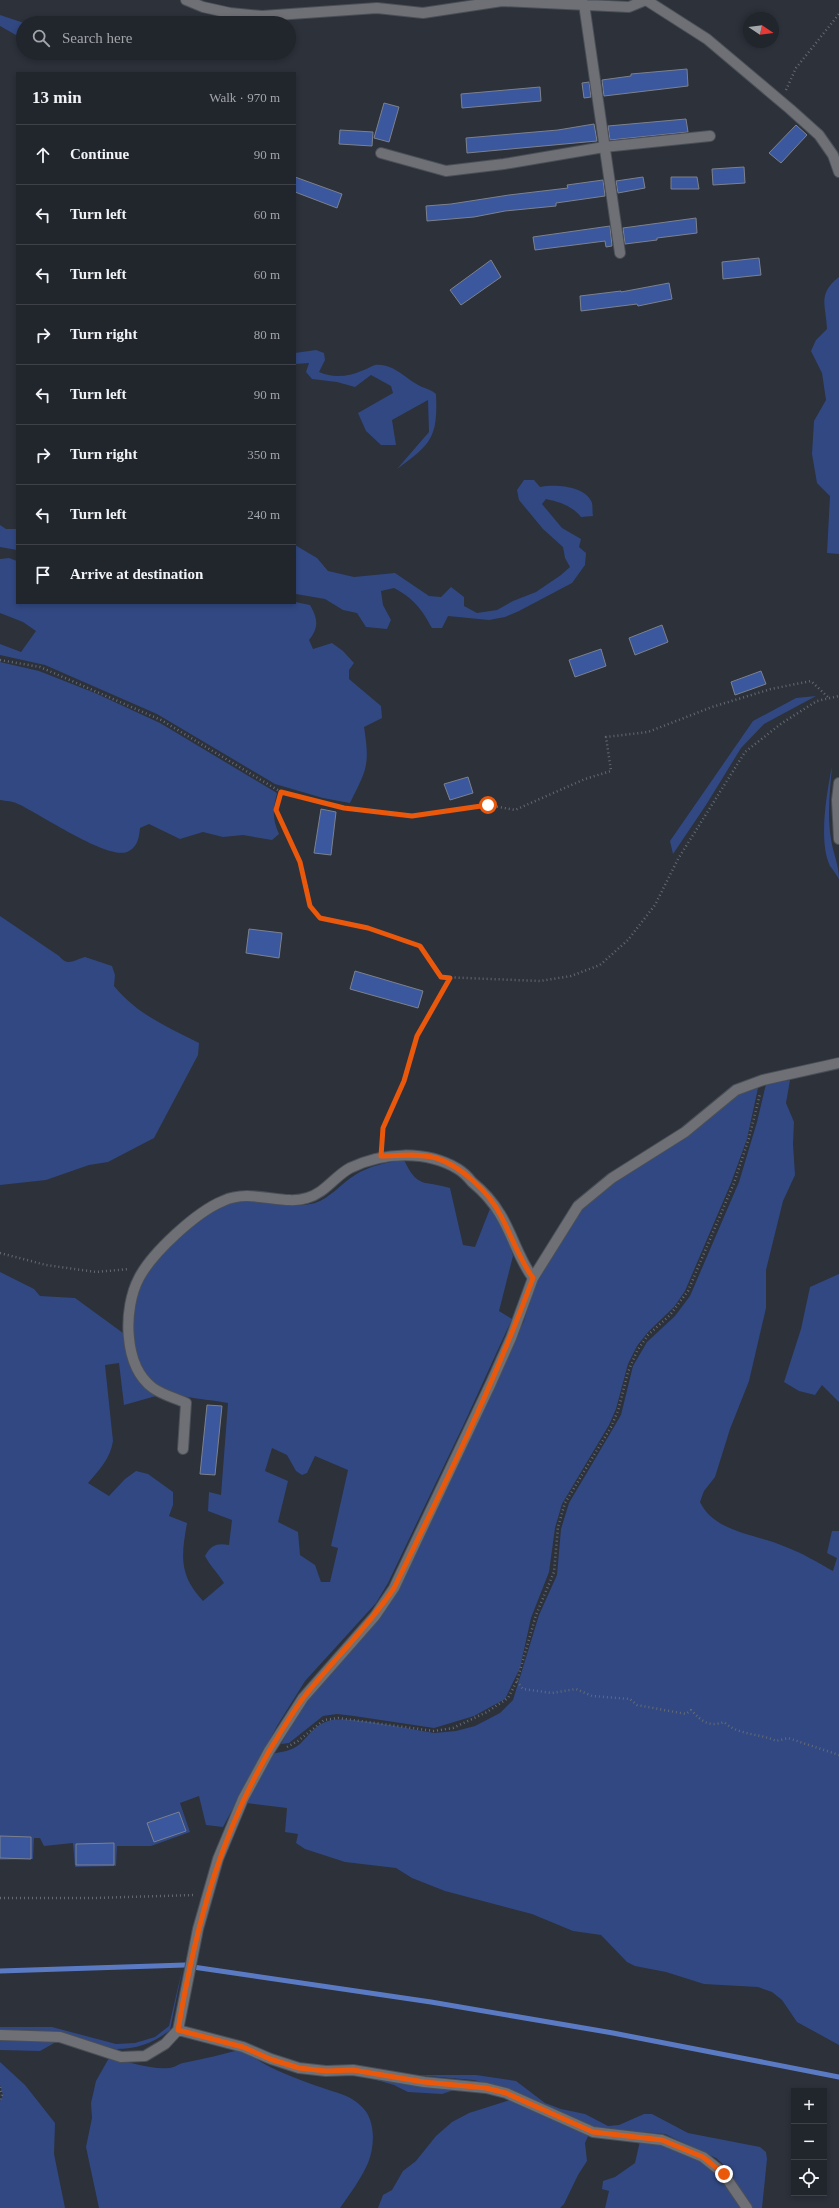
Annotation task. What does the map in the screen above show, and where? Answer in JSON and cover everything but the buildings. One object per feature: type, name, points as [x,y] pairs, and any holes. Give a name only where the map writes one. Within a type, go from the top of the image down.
[{"type":"street","points":[[186,0],[223,11],[262,16],[377,8],[423,13],[502,1],[629,7],[646,0],[707,39],[781,100],[819,135],[833,155],[839,172]]},
{"type":"street","points":[[584,4],[620,253]]},
{"type":"street","points":[[381,153],[446,170],[504,164],[604,147],[710,136]]},
{"type":"street","points":[[839,783],[837,800],[839,839]]},
{"type":"street","points":[[0,2035],[60,2037],[121,2057],[145,2056],[165,2044],[178,2030],[188,1975],[208,1894],[218,1859],[243,1799],[269,1751],[303,1698],[375,1616],[394,1588],[491,1383],[511,1338],[533,1278],[578,1206],[612,1178],[685,1132],[736,1090],[763,1080],[839,1063]]},
{"type":"street","points":[[183,1448],[186,1403],[152,1387],[141,1373],[131,1355],[128,1318],[131,1298],[139,1278],[182,1229],[222,1201],[238,1196],[307,1198],[321,1191],[350,1169],[381,1156],[436,1158],[459,1169],[485,1193],[500,1214],[520,1258],[533,1278]]},
{"type":"street","points":[[178,2030],[243,2047],[270,2059],[299,2068],[326,2071],[353,2070],[424,2082],[486,2088],[506,2093],[593,2132],[662,2140],[703,2157],[724,2174],[747,2208]]},
{"type":"path","points":[[781,100],[796,68],[839,14]]},
{"type":"path","points":[[0,660],[40,667],[161,720],[281,792],[344,808],[412,816],[488,805],[515,810],[585,779],[611,771],[606,737],[648,732],[712,707],[771,689],[811,681],[829,698]]},
{"type":"path","points":[[281,792],[276,810],[300,862],[310,906],[320,918],[368,928],[420,946],[441,977],[540,981],[571,976],[600,965],[628,940],[655,905],[678,859],[745,752],[782,724],[817,701],[839,696]]},
{"type":"path","points":[[381,1156],[383,1128],[404,1081],[417,1036],[450,978]]},
{"type":"path","points":[[269,1751],[289,1747],[324,1720],[338,1718],[434,1731],[453,1728],[487,1712],[508,1698],[517,1681],[536,1614],[554,1572],[558,1527],[565,1503],[618,1411],[628,1372],[637,1351],[648,1335],[670,1315],[688,1291],[734,1183],[750,1138],[763,1080]]},
{"type":"path","points":[[0,1253],[46,1266],[96,1272],[146,1269]]},
{"type":"path","points":[[517,1681],[523,1689],[552,1693],[576,1689],[592,1696],[630,1699],[637,1705],[656,1710],[686,1714],[691,1710],[701,1721],[711,1725],[724,1722],[730,1727],[755,1736],[764,1736],[776,1741],[788,1738],[839,1755]]},
{"type":"path","points":[[0,1898],[93,1898],[208,1894]]},
{"type":"path","points":[[0,2087],[2,2095],[0,2100]]},
{"type":"shaded area","points":[[0,15],[16,20],[16,35],[0,26]]},
{"type":"shaded area","points":[[839,277],[839,554],[827,553],[830,496],[817,483],[812,454],[814,421],[826,400],[822,373],[811,351],[816,340],[827,329],[824,300],[825,295],[832,283]]},
{"type":"shaded area","points":[[316,350],[324,353],[325,360],[319,372],[324,374],[345,376],[365,370],[375,365],[382,365],[394,369],[415,383],[430,390],[436,394],[436,421],[430,439],[418,453],[397,469],[429,432],[428,400],[392,420],[396,445],[381,445],[366,431],[358,413],[393,393],[391,386],[371,375],[355,387],[337,382],[312,379],[306,372],[309,363],[296,364],[296,353]]},
{"type":"shaded area","points":[[524,480],[534,480],[540,487],[561,486],[577,490],[589,497],[592,503],[593,516],[581,517],[570,507],[546,499],[542,504],[562,528],[581,539],[579,547],[586,553],[585,565],[572,583],[519,611],[505,617],[489,620],[448,616],[442,628],[432,628],[412,600],[394,588],[381,591],[383,605],[391,620],[387,629],[366,627],[357,613],[343,610],[325,599],[296,594],[296,546],[317,558],[328,571],[354,577],[395,573],[429,596],[441,597],[451,587],[464,597],[464,606],[477,613],[497,610],[513,601],[536,592],[570,567],[565,558],[563,547],[543,529],[519,500],[517,490]]},
{"type":"shaded area","points":[[0,525],[6,529],[16,529],[16,550],[0,547]]},
{"type":"shaded area","points":[[9,558],[16,561],[16,604],[296,604],[296,602],[310,605],[316,619],[316,627],[309,640],[313,649],[332,643],[343,651],[354,663],[349,670],[349,679],[381,706],[382,718],[364,727],[367,750],[366,766],[350,803],[323,798],[275,784],[157,714],[45,665],[0,655],[0,644],[21,652],[36,631],[23,622],[0,613],[0,559]]},
{"type":"shaded area","points":[[0,662],[39,671],[95,693],[160,723],[277,793],[274,814],[275,824],[279,834],[272,840],[243,835],[223,837],[203,832],[180,839],[149,824],[140,828],[138,841],[132,849],[120,853],[92,844],[16,803],[0,800]]},
{"type":"shaded area","points":[[816,696],[764,724],[741,748],[706,805],[673,854],[670,841],[753,721],[796,698]]},
{"type":"shaded area","points":[[832,766],[829,821],[839,879],[830,866],[826,856],[824,830]]},
{"type":"shaded area","points":[[0,916],[65,961],[71,962],[85,957],[112,966],[115,975],[114,986],[133,1005],[153,1019],[199,1043],[198,1055],[154,1138],[108,1162],[89,1165],[46,1180],[0,1185]]},
{"type":"shaded area","points":[[790,1080],[786,1103],[794,1122],[793,1144],[795,1175],[783,1201],[766,1270],[766,1308],[749,1381],[730,1429],[715,1477],[704,1491],[700,1502],[707,1512],[726,1526],[792,1549],[833,1571],[837,1558],[827,1553],[832,1531],[839,1531],[839,2045],[797,2022],[782,2000],[772,1992],[758,1987],[704,1984],[666,1972],[635,1966],[627,1962],[601,1935],[573,1931],[532,1914],[445,1891],[412,1878],[396,1868],[345,1862],[305,1849],[296,1843],[298,1834],[285,1832],[287,1808],[247,1803],[271,1754],[294,1748],[316,1728],[328,1721],[364,1721],[434,1733],[456,1731],[475,1726],[500,1713],[513,1700],[539,1615],[557,1575],[561,1529],[569,1503],[621,1415],[633,1366],[647,1342],[675,1316],[690,1296],[739,1182],[757,1122],[766,1084]]},
{"type":"shaded area","points":[[749,1088],[758,1088],[747,1139],[731,1183],[685,1291],[674,1307],[648,1332],[637,1346],[628,1364],[616,1409],[609,1425],[562,1504],[555,1528],[549,1572],[531,1618],[520,1668],[505,1699],[474,1716],[434,1728],[337,1714],[323,1716],[289,1743],[281,1744],[304,1703],[378,1619],[524,1321],[536,1279],[583,1208],[612,1180],[687,1137],[737,1093]]},
{"type":"shaded area","points":[[404,1160],[413,1175],[422,1182],[450,1188],[463,1245],[475,1247],[491,1206],[507,1236],[513,1256],[499,1311],[512,1319],[388,1583],[376,1603],[305,1681],[277,1726],[223,1827],[206,1825],[199,1796],[180,1803],[190,1832],[151,1846],[117,1846],[116,1866],[75,1867],[73,1843],[44,1846],[40,1838],[34,1838],[33,1859],[0,1860],[0,1272],[34,1289],[40,1296],[75,1298],[123,1333],[126,1351],[137,1377],[149,1391],[156,1396],[124,1405],[119,1363],[105,1365],[113,1441],[107,1459],[88,1483],[109,1496],[125,1479],[136,1471],[148,1474],[173,1492],[173,1505],[169,1516],[187,1523],[183,1556],[184,1565],[190,1583],[195,1592],[203,1601],[224,1583],[205,1556],[212,1547],[221,1544],[229,1545],[232,1520],[208,1511],[209,1492],[221,1495],[228,1403],[183,1396],[166,1390],[148,1376],[135,1352],[133,1338],[133,1309],[136,1295],[141,1283],[155,1264],[174,1243],[195,1224],[214,1211],[229,1204],[242,1201],[290,1205],[315,1203],[326,1198],[350,1178],[360,1172],[378,1165]],"holes":[[[272,1448],[287,1455],[296,1471],[302,1475],[307,1473],[315,1456],[348,1470],[331,1546],[338,1548],[330,1582],[321,1582],[315,1565],[300,1555],[298,1532],[278,1522],[288,1481],[265,1471]]]},
{"type":"shaded area","points":[[839,1274],[839,1402],[822,1385],[815,1395],[799,1391],[784,1382],[801,1329],[810,1287]]},
{"type":"shaded area","points":[[183,1966],[170,2030],[151,2042],[131,2048],[116,2049],[43,2031],[0,2030],[0,2027],[52,2027],[116,2044],[135,2043],[155,2037],[169,2026]]},
{"type":"shaded area","points":[[0,2040],[56,2042],[40,2051],[0,2050]]},
{"type":"shaded area","points":[[243,2049],[261,2062],[281,2072],[348,2097],[357,2102],[366,2111],[372,2125],[372,2149],[368,2163],[362,2175],[340,2208],[99,2208],[86,2147],[92,2118],[91,2103],[96,2081],[109,2058],[147,2067],[169,2068],[183,2063]]},
{"type":"shaded area","points":[[0,2062],[25,2085],[55,2123],[54,2154],[65,2208],[0,2208],[0,2101],[3,2095],[0,2085]]},
{"type":"shaded area","points":[[416,2075],[476,2075],[516,2081],[545,2103],[561,2109],[585,2114],[608,2126],[619,2125],[644,2114],[652,2114],[688,2133],[760,2147],[766,2152],[767,2159],[762,2208],[751,2208],[727,2168],[716,2158],[665,2134],[592,2128],[505,2087],[473,2080]]},
{"type":"shaded area","points":[[366,2077],[460,2088],[442,2094],[408,2092],[394,2085]]},
{"type":"shaded area","points":[[513,2099],[589,2134],[585,2143],[587,2161],[578,2175],[564,2204],[560,2208],[378,2208],[383,2195],[392,2190],[403,2171],[416,2161],[436,2136],[452,2122],[469,2113]]},
{"type":"shaded area","points":[[640,2141],[662,2143],[684,2151],[719,2172],[742,2208],[605,2208],[609,2191],[602,2189],[603,2181],[615,2177],[635,2163]]},
{"type":"waterway","points":[[0,1971],[185,1965]]},
{"type":"waterway","points":[[193,1967],[431,2002],[613,2033],[839,2077]]},
{"type":"route","points":[[488,805],[412,816],[344,808],[281,792],[276,810],[300,862],[307,886],[310,906],[320,918],[368,928],[420,946],[441,977],[450,978],[417,1036],[404,1081],[383,1128],[381,1156],[436,1158],[459,1169],[485,1193],[500,1214],[524,1266],[533,1278],[511,1338],[491,1383],[443,1488],[394,1588],[375,1616],[303,1698],[269,1751],[243,1799],[218,1859],[198,1929],[186,1983],[178,2030],[221,2040],[243,2047],[270,2059],[299,2068],[326,2071],[353,2070],[372,2072],[424,2082],[486,2088],[506,2093],[593,2132],[662,2140],[703,2157],[724,2174]]}]
